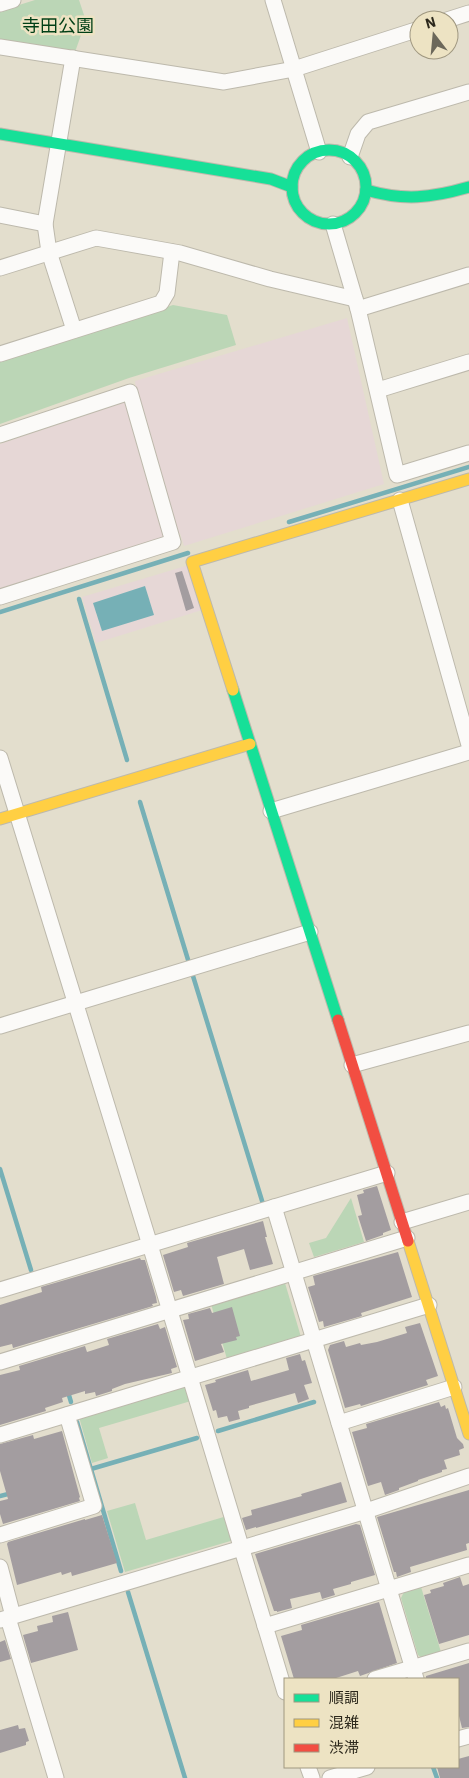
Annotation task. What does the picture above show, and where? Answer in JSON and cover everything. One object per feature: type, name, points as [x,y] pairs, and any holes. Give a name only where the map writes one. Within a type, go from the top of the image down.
[{"type":"street","points":[[0,4],[13,0]]},
{"type":"street","points":[[272,0],[319,152]]},
{"type":"street","points":[[0,47],[224,82],[294,69],[409,32]]},
{"type":"street","points":[[73,58],[44,224],[49,252],[74,330]]},
{"type":"street","points":[[350,156],[358,134],[368,122],[469,92]]},
{"type":"street","points":[[0,134],[271,179],[292,186]]},
{"type":"street","points":[[330,150],[350,156],[363,171],[366,190],[363,203],[356,213],[346,220],[333,224],[321,223],[310,218],[300,210],[294,199],[292,186],[294,175],[308,157],[319,152],[330,150]]},
{"type":"street","points":[[366,190],[396,198],[422,199],[469,187]]},
{"type":"street","points":[[0,215],[44,224]]},
{"type":"street","points":[[333,224],[378,390],[397,475],[469,453]]},
{"type":"street","points":[[0,268],[96,238],[172,252],[356,304],[469,275]]},
{"type":"street","points":[[0,354],[161,303],[167,293],[172,252]]},
{"type":"street","points":[[378,390],[469,362]]},
{"type":"street","points":[[0,435],[130,392],[173,542],[0,597]]},
{"type":"street","points":[[469,479],[192,562],[469,1434]]},
{"type":"street","points":[[400,500],[469,745]]},
{"type":"street","points":[[0,819],[250,744]]},
{"type":"street","points":[[271,811],[469,752]]},
{"type":"street","points":[[0,758],[284,1689]]},
{"type":"street","points":[[0,1026],[310,932]]},
{"type":"street","points":[[352,1064],[469,1032]]},
{"type":"street","points":[[0,1290],[387,1173]]},
{"type":"street","points":[[402,1222],[469,1202]]},
{"type":"street","points":[[274,1207],[415,1674]]},
{"type":"street","points":[[0,1362],[407,1238]]},
{"type":"street","points":[[0,1435],[428,1305]]},
{"type":"street","points":[[339,1423],[454,1388]]},
{"type":"street","points":[[0,1535],[94,1506],[67,1415]]},
{"type":"street","points":[[7,1618],[366,1511],[469,1476]]},
{"type":"street","points":[[265,1626],[469,1565]]},
{"type":"street","points":[[0,1567],[7,1618],[56,1778]]},
{"type":"street","points":[[383,1678],[415,1674],[469,1651]]},
{"type":"street","points":[[330,1778],[364,1768]]},
{"type":"shaded area","points":[[347,318],[384,484],[184,546],[180,533],[0,589],[0,444],[137,398],[135,381]]},
{"type":"shaded area","points":[[189,565],[202,610],[96,643],[82,597]]},
{"type":"green space","name":"寺田公園","points":[[35,0],[79,0],[86,21],[75,52],[0,40],[0,11]]},
{"type":"green space","points":[[173,305],[227,315],[236,345],[129,378],[0,424],[0,361]]},
{"type":"green space","points":[[351,1198],[364,1242],[314,1257],[309,1243],[326,1238]]},
{"type":"green space","points":[[285,1283],[301,1337],[227,1359],[211,1304]]},
{"type":"green space","points":[[186,1385],[191,1401],[99,1428],[108,1458],[92,1463],[79,1417]]},
{"type":"green space","points":[[135,1503],[146,1540],[227,1516],[234,1540],[125,1572],[107,1511]]},
{"type":"green space","points":[[421,1587],[441,1652],[422,1658],[418,1655],[401,1598],[404,1592]]},
{"type":"water","points":[[145,586],[154,615],[102,631],[93,603]]},
{"type":"building","points":[[182,571],[194,608],[186,611],[175,573]]},
{"type":"building","points":[[377,1186],[391,1230],[366,1241],[358,1216],[362,1215],[357,1195],[364,1193],[363,1190]]},
{"type":"building","points":[[263,1221],[267,1237],[265,1237],[273,1264],[250,1270],[244,1249],[217,1257],[224,1284],[183,1296],[181,1290],[174,1292],[163,1255],[188,1247],[187,1243]]},
{"type":"building","points":[[398,1252],[412,1297],[361,1313],[362,1316],[324,1327],[323,1321],[319,1322],[308,1287],[315,1285],[313,1276]]},
{"type":"building","points":[[140,1258],[145,1260],[156,1297],[157,1303],[152,1304],[153,1306],[13,1348],[12,1344],[0,1347],[0,1305],[42,1292],[41,1287]]},
{"type":"building","points":[[232,1307],[240,1336],[236,1337],[237,1340],[221,1344],[224,1352],[195,1361],[183,1320],[189,1319],[188,1314],[210,1308],[212,1313]]},
{"type":"building","points":[[420,1323],[438,1376],[426,1380],[428,1385],[361,1406],[360,1404],[345,1408],[328,1350],[330,1345],[344,1341],[346,1347],[360,1343],[361,1345],[377,1342],[407,1333],[405,1327]]},
{"type":"building","points":[[158,1324],[160,1329],[165,1327],[177,1367],[171,1369],[172,1373],[125,1384],[96,1396],[95,1392],[85,1394],[85,1391],[62,1398],[63,1402],[45,1408],[46,1411],[0,1425],[0,1375],[20,1370],[19,1366],[85,1346],[87,1352],[109,1345],[107,1339]]},
{"type":"building","points":[[300,1354],[302,1361],[305,1360],[312,1383],[304,1385],[309,1399],[298,1403],[295,1393],[238,1411],[240,1419],[229,1422],[227,1416],[218,1418],[216,1410],[213,1411],[205,1385],[248,1370],[251,1381],[289,1370],[286,1358]]},
{"type":"building","points":[[439,1402],[441,1407],[445,1405],[446,1409],[448,1408],[457,1438],[463,1444],[464,1448],[459,1450],[460,1455],[444,1460],[447,1469],[442,1470],[442,1472],[418,1480],[385,1495],[381,1482],[368,1486],[352,1432],[367,1428],[366,1424]]},
{"type":"building","points":[[62,1431],[80,1501],[3,1524],[0,1514],[0,1501],[8,1499],[0,1471],[0,1444],[33,1435],[34,1439]]},
{"type":"building","points":[[341,1482],[347,1502],[246,1530],[242,1518],[252,1515],[251,1510],[302,1496],[301,1494]]},
{"type":"building","points":[[469,1490],[469,1543],[466,1544],[467,1550],[410,1567],[411,1572],[397,1577],[377,1517]]},
{"type":"building","points":[[102,1515],[117,1563],[72,1576],[71,1572],[62,1575],[61,1572],[17,1585],[8,1542]]},
{"type":"building","points":[[356,1524],[360,1525],[375,1575],[333,1589],[335,1595],[322,1599],[320,1592],[290,1599],[292,1608],[274,1611],[255,1554]]},
{"type":"building","points":[[460,1577],[463,1586],[469,1584],[469,1635],[439,1644],[424,1595],[431,1593],[430,1590],[444,1586],[443,1583]]},
{"type":"building","points":[[379,1602],[397,1663],[360,1676],[358,1671],[336,1678],[294,1678],[281,1636],[302,1630],[301,1625]]},
{"type":"building","points":[[68,1612],[78,1650],[31,1663],[23,1635],[38,1631],[37,1626],[53,1622],[52,1616]]},
{"type":"building","points":[[5,1640],[11,1659],[0,1662],[0,1642]]},
{"type":"building","points":[[469,1663],[469,1727],[462,1728],[459,1716],[459,1678],[426,1678],[426,1676]]},
{"type":"building","points":[[18,1725],[19,1729],[25,1728],[29,1741],[26,1742],[26,1745],[0,1753],[0,1730]]},
{"type":"building","points":[[469,1756],[469,1778],[440,1778],[437,1768],[459,1768],[459,1759]]},
{"type":"waterway","points":[[289,522],[469,467]]},
{"type":"waterway","points":[[0,612],[188,553]]},
{"type":"waterway","points":[[79,599],[127,760]]},
{"type":"waterway","points":[[140,802],[189,963]]},
{"type":"waterway","points":[[193,976],[263,1204]]},
{"type":"waterway","points":[[0,1169],[31,1270]]},
{"type":"waterway","points":[[68,1392],[71,1402]]},
{"type":"waterway","points":[[218,1431],[314,1402]]},
{"type":"waterway","points":[[77,1422],[121,1571]]},
{"type":"waterway","points":[[91,1469],[197,1438]]},
{"type":"waterway","points":[[0,1496],[12,1493]]},
{"type":"waterway","points":[[128,1592],[185,1778]]},
{"type":"waterway","points":[[433,1768],[437,1778]]},
{"type":"traffic: fast","points":[[0,134],[271,179],[292,187]]},
{"type":"traffic: fast","points":[[329,150],[343,153],[355,161],[363,173],[366,187],[363,201],[355,213],[343,221],[329,224],[315,221],[303,213],[295,201],[292,187],[295,173],[303,161],[315,153],[329,150]]},
{"type":"traffic: fast","points":[[366,190],[393,196],[418,197],[442,194],[469,187]]},
{"type":"traffic: fast","points":[[233,690],[338,1020]]},
{"type":"traffic: slow","points":[[233,690],[192,562],[469,479]]},
{"type":"traffic: slow","points":[[0,819],[250,744]]},
{"type":"traffic: slow","points":[[408,1241],[469,1434]]},
{"type":"traffic: jam","points":[[338,1020],[408,1241]]}]
